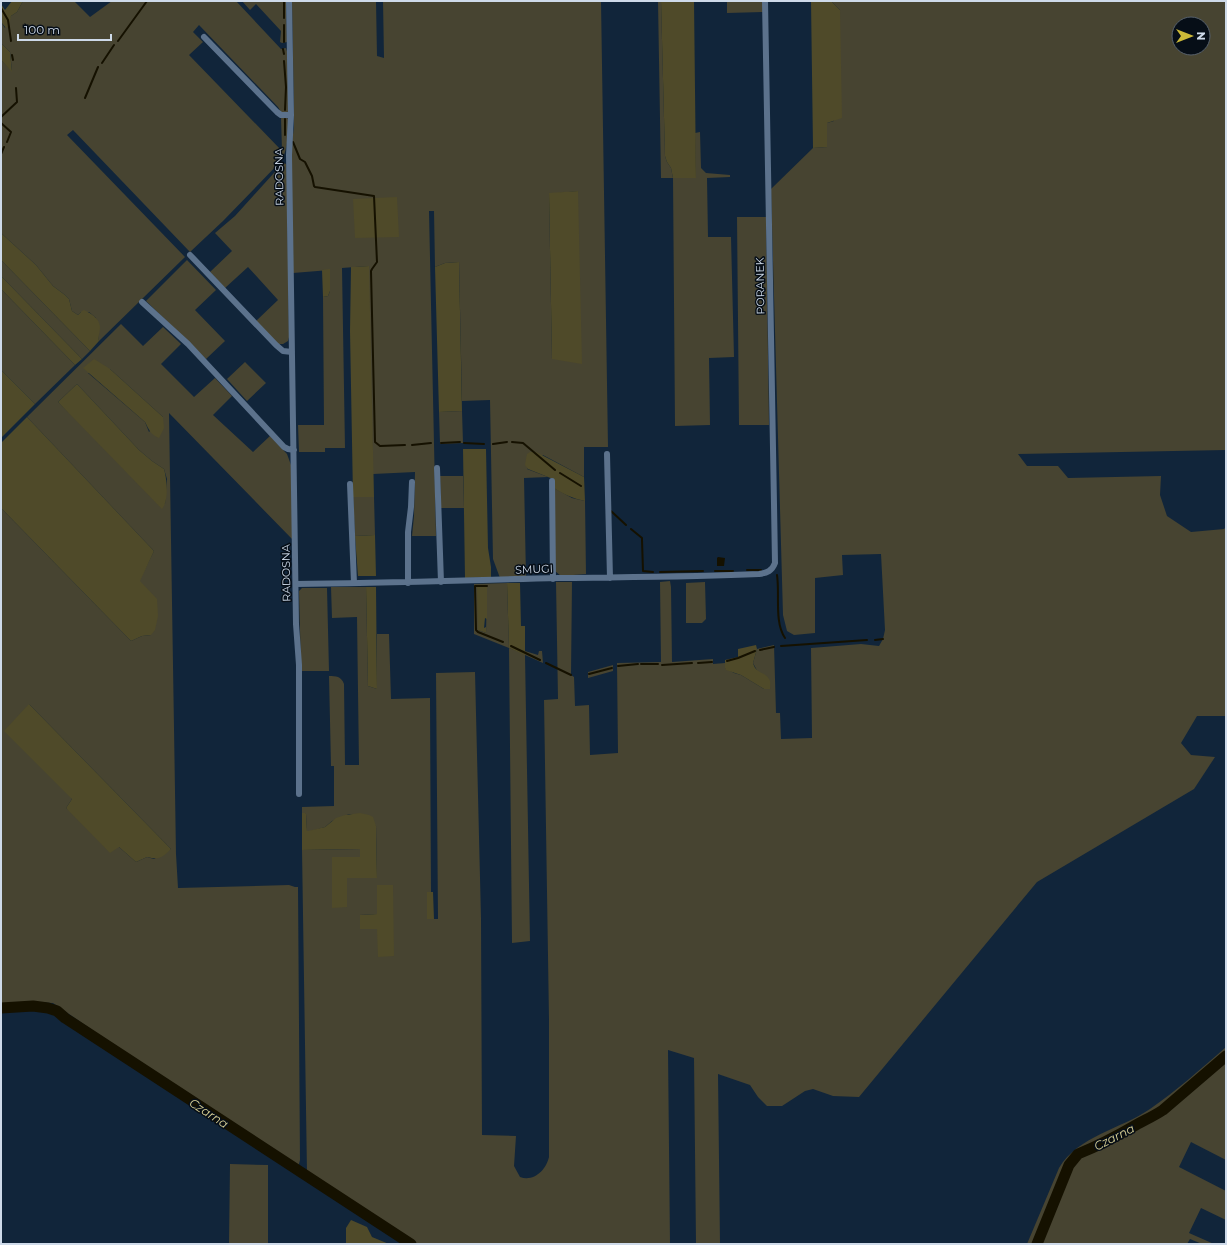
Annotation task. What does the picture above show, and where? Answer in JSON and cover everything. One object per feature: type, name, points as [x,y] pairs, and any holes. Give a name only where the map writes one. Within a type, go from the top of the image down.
[{"type":"street","name":"RADOSNA","points":[[289,1],[291,115],[289,155],[296,624],[299,665],[299,794]]},
{"type":"street","name":"PORANEK","points":[[766,1],[775,563],[771,570]]},
{"type":"street","points":[[204,37],[277,112],[291,115]]},
{"type":"street","points":[[190,255],[276,346],[283,351],[292,352]]},
{"type":"street","points":[[142,302],[188,344],[284,446],[288,449],[294,450]]},
{"type":"street","points":[[606,454],[610,578]]},
{"type":"street","points":[[437,468],[441,582]]},
{"type":"street","points":[[552,481],[553,579]]},
{"type":"street","points":[[408,583],[408,532],[412,482]]},
{"type":"street","points":[[350,484],[354,583]]},
{"type":"street","name":"SMUGI","points":[[296,584],[677,577],[764,574],[771,570]]},
{"type":"shaded area","points":[[12,1],[23,1],[17,12],[11,16],[9,26],[6,28],[1,22],[1,4],[5,10]]},
{"type":"shaded area","points":[[23,1],[74,1],[90,17],[112,1],[236,1],[281,49],[286,48],[288,55],[289,111],[286,113],[281,112],[278,107],[199,25],[193,32],[203,42],[189,55],[282,151],[281,117],[289,120],[287,145],[282,160],[223,221],[190,252],[73,130],[67,135],[185,257],[99,341],[96,318],[89,312],[81,312],[78,315],[72,311],[69,299],[53,286],[36,265],[1,233],[1,60],[12,71],[10,52],[1,43],[1,22],[5,28],[11,16],[17,12]]},
{"type":"shaded area","points":[[242,1],[286,1],[287,42],[280,42],[281,31],[256,4],[250,10]]},
{"type":"shaded area","points":[[292,1],[376,1],[377,56],[384,58],[383,1],[601,1],[608,447],[584,447],[584,477],[543,455],[527,469],[548,477],[524,478],[526,577],[500,578],[493,559],[490,400],[462,401],[459,262],[445,263],[435,267],[434,211],[429,211],[436,536],[412,536],[415,472],[373,474],[368,266],[342,268],[345,448],[325,448],[325,452],[299,452],[298,425],[324,425],[323,297],[328,296],[330,291],[330,270],[293,273],[291,147],[294,128]],"holes":[[[578,191],[552,359],[549,194]]]},
{"type":"shaded area","points":[[658,1],[661,1],[665,156],[671,168],[673,178],[661,178]]},
{"type":"shaded area","points":[[661,1],[694,1],[696,178],[673,178],[671,168],[665,156]]},
{"type":"shaded area","points":[[727,1],[763,1],[763,12],[727,13]]},
{"type":"shaded area","points":[[811,1],[831,1],[840,10],[842,118],[827,123],[827,147],[813,148]]},
{"type":"shaded area","points":[[831,1],[1226,1],[1226,450],[1018,454],[1027,466],[1058,466],[1068,478],[1161,476],[1160,495],[1167,516],[1191,532],[1224,529],[1226,527],[1226,716],[1197,716],[1181,743],[1191,755],[1215,757],[1194,789],[1037,882],[859,1097],[833,1096],[813,1089],[805,1091],[782,1106],[767,1106],[758,1097],[750,1085],[718,1074],[720,1244],[696,1244],[694,1058],[668,1050],[670,1244],[418,1244],[307,1173],[302,850],[360,849],[360,857],[347,878],[377,878],[376,826],[355,814],[349,814],[332,821],[325,827],[308,832],[306,814],[302,813],[302,807],[334,806],[334,766],[331,766],[329,676],[338,677],[344,684],[345,765],[359,765],[357,617],[332,618],[331,587],[366,587],[368,686],[377,689],[377,634],[389,634],[391,699],[430,698],[431,892],[427,892],[428,919],[438,919],[436,673],[475,672],[481,918],[482,1135],[516,1136],[514,1166],[520,1177],[530,1178],[539,1174],[549,1157],[549,1020],[544,700],[558,699],[556,582],[572,582],[571,675],[574,677],[575,706],[589,705],[590,755],[618,753],[617,663],[661,662],[660,582],[670,581],[671,587],[672,662],[713,659],[713,664],[725,663],[725,668],[741,675],[764,689],[767,689],[753,663],[757,649],[774,645],[776,713],[780,713],[781,739],[812,738],[811,648],[861,644],[879,646],[883,639],[885,630],[881,554],[842,555],[843,575],[815,578],[815,633],[794,635],[787,631],[783,615],[771,189],[813,148],[827,147],[827,123],[834,121],[840,10]],"holes":[[[377,914],[360,929],[360,915]]]},
{"type":"shaded area","points":[[1,43],[10,52],[12,72],[1,60]]},
{"type":"shaded area","points":[[700,132],[701,168],[706,173],[730,175],[730,177],[707,178],[708,237],[731,237],[734,357],[709,358],[710,425],[675,426],[673,178],[696,178],[695,133]]},
{"type":"shaded area","points":[[283,163],[286,164],[287,174],[289,337],[288,341],[283,344],[278,344],[256,321],[278,300],[248,267],[225,288],[210,272],[232,251],[215,233],[235,216]]},
{"type":"shaded area","points":[[578,191],[582,364],[552,359],[549,193]]},
{"type":"shaded area","points":[[397,197],[399,237],[355,238],[353,199]]},
{"type":"shaded area","points":[[737,217],[766,217],[769,425],[739,425]]},
{"type":"shaded area","points":[[1,233],[36,265],[53,286],[69,299],[72,311],[78,315],[84,310],[97,319],[100,327],[99,341],[90,351],[1,260]]},
{"type":"shaded area","points":[[1,260],[90,351],[82,359],[2,277]]},
{"type":"shaded area","points":[[187,260],[216,290],[195,310],[225,341],[206,359],[146,301]]},
{"type":"shaded area","points":[[459,262],[462,411],[439,412],[435,267],[445,263]]},
{"type":"shaded area","points":[[369,266],[374,497],[353,497],[350,331],[351,267]]},
{"type":"shaded area","points":[[1,269],[2,277],[82,359],[75,365],[1,289]]},
{"type":"shaded area","points":[[330,269],[330,291],[328,296],[323,297],[322,270]]},
{"type":"shaded area","points":[[1,289],[75,365],[35,404],[1,370]]},
{"type":"shaded area","points":[[121,324],[143,346],[163,327],[181,344],[161,364],[194,397],[215,378],[232,396],[213,415],[253,452],[270,436],[287,454],[291,465],[293,540],[169,413],[176,854],[178,888],[289,885],[298,887],[300,1160],[298,1168],[181,1092],[53,1003],[29,1002],[1,1004],[1,508],[131,641],[142,636],[151,635],[139,581],[154,551],[27,417]],"holes":[[[110,369],[163,417],[149,432],[145,422],[88,373]],[[77,384],[139,450],[164,469],[167,479],[165,504],[58,402]],[[29,704],[171,849],[154,859],[147,857],[136,862],[119,847],[66,808],[72,799]]]},
{"type":"shaded area","points":[[94,359],[110,369],[163,417],[164,428],[159,438],[152,434],[145,422],[83,368]]},
{"type":"shaded area","points":[[245,362],[266,383],[247,401],[227,379]]},
{"type":"shaded area","points":[[1,370],[35,404],[1,438]]},
{"type":"shaded area","points":[[77,384],[139,450],[164,469],[167,484],[166,501],[162,509],[58,402]]},
{"type":"shaded area","points":[[462,411],[463,443],[440,444],[439,412]]},
{"type":"shaded area","points":[[27,417],[154,551],[140,581],[157,599],[158,616],[155,630],[151,635],[142,636],[131,641],[1,508],[1,443]]},
{"type":"shaded area","points":[[463,449],[486,449],[488,548],[491,577],[465,578]]},
{"type":"shaded area","points":[[530,452],[536,452],[584,477],[585,501],[573,498],[561,492],[554,488],[553,479],[528,469],[525,465],[527,454]]},
{"type":"shaded area","points":[[440,476],[463,476],[464,508],[441,508]]},
{"type":"shaded area","points":[[554,488],[572,498],[585,501],[586,574],[561,576],[555,571]]},
{"type":"shaded area","points":[[353,497],[374,497],[375,535],[355,536]]},
{"type":"shaded area","points":[[375,535],[376,576],[358,576],[355,536]]},
{"type":"shaded area","points":[[718,557],[725,558],[724,566],[717,566]]},
{"type":"shaded area","points":[[705,582],[706,619],[702,623],[686,623],[686,583]]},
{"type":"shaded area","points":[[507,583],[509,648],[474,634],[474,584]],"holes":[[[478,587],[487,587],[486,633],[478,630]]]},
{"type":"shaded area","points":[[507,583],[520,583],[521,626],[525,626],[525,655],[509,648]]},
{"type":"shaded area","points":[[366,587],[376,587],[377,689],[368,686]]},
{"type":"shaded area","points":[[477,587],[487,587],[487,619],[485,618],[484,628],[486,627],[486,633],[478,630]]},
{"type":"shaded area","points":[[302,588],[327,588],[329,671],[302,671],[301,669],[299,591]]},
{"type":"shaded area","points":[[756,645],[757,649],[753,663],[754,667],[767,676],[770,680],[770,689],[764,689],[741,675],[726,670],[725,668],[725,660],[738,657],[738,649]]},
{"type":"shaded area","points":[[509,648],[525,654],[525,651],[538,655],[539,651],[542,651],[543,663],[525,655],[530,941],[512,943]]},
{"type":"shaded area","points":[[613,665],[613,671],[588,678],[588,672]]},
{"type":"shaded area","points":[[29,704],[171,849],[168,852],[160,858],[147,857],[136,862],[119,847],[110,853],[66,808],[72,799],[4,731]]},
{"type":"shaded area","points":[[302,813],[306,814],[307,831],[325,827],[336,818],[345,815],[360,813],[373,817],[376,826],[377,878],[347,878],[347,907],[332,908],[332,857],[360,857],[360,849],[302,850]]},
{"type":"shaded area","points":[[377,885],[393,885],[394,956],[378,957],[377,929],[360,929],[360,915],[377,914]]},
{"type":"shaded area","points":[[427,892],[433,892],[434,919],[427,919]]},
{"type":"shaded area","points":[[1226,1047],[1226,1160],[1191,1142],[1179,1167],[1226,1191],[1226,1220],[1201,1208],[1189,1233],[1214,1244],[1202,1244],[1190,1239],[1187,1244],[1027,1244],[1059,1168],[1067,1157],[1088,1141],[1150,1109],[1179,1087]]},
{"type":"shaded area","points":[[230,1164],[268,1165],[268,1244],[229,1244]]},
{"type":"shaded area","points":[[351,1220],[367,1227],[372,1237],[389,1244],[346,1244],[346,1228]]},
{"type":"waterway","points":[[118,41],[147,1]]},
{"type":"waterway","points":[[284,1],[284,18]]},
{"type":"waterway","points":[[1,8],[8,20],[11,41]]},
{"type":"waterway","points":[[284,25],[284,42]]},
{"type":"waterway","points":[[102,63],[114,45]]},
{"type":"waterway","points":[[283,49],[284,54]]},
{"type":"waterway","points":[[12,55],[13,60]]},
{"type":"waterway","points":[[284,61],[286,87],[285,110]]},
{"type":"waterway","points":[[85,98],[98,67]]},
{"type":"waterway","points":[[1,117],[17,102],[16,88]]},
{"type":"waterway","points":[[285,119],[285,135]]},
{"type":"waterway","points":[[1,123],[11,132],[7,142]]},
{"type":"waterway","points":[[293,142],[300,159],[305,162],[312,176],[315,187],[374,196],[377,262],[371,271],[375,442],[380,446],[405,445]]},
{"type":"waterway","points":[[1,154],[4,147]]},
{"type":"waterway","points":[[441,443],[460,442]]},
{"type":"waterway","points":[[493,444],[507,442]]},
{"type":"waterway","points":[[512,442],[523,443],[555,470]]},
{"type":"waterway","points":[[412,445],[431,443]]},
{"type":"waterway","points":[[464,443],[484,444]]},
{"type":"waterway","points":[[560,473],[581,486]]},
{"type":"waterway","points":[[611,511],[626,525]]},
{"type":"waterway","points":[[631,529],[642,538],[643,571],[653,572]]},
{"type":"waterway","points":[[747,570],[761,570]]},
{"type":"waterway","points":[[660,572],[703,571]]},
{"type":"waterway","points":[[715,571],[733,571]]},
{"type":"waterway","points":[[777,575],[778,616],[785,638]]},
{"type":"waterway","points":[[487,586],[475,586],[476,630],[503,642]]},
{"type":"waterway","points":[[875,640],[883,639]]},
{"type":"waterway","points":[[781,646],[867,640]]},
{"type":"waterway","points":[[511,646],[540,660]]},
{"type":"waterway","points":[[760,650],[774,647]]},
{"type":"waterway","points":[[727,661],[755,651]]},
{"type":"waterway","points":[[698,663],[712,662]]},
{"type":"waterway","points":[[546,663],[571,675]]},
{"type":"waterway","points":[[662,665],[692,663]]},
{"type":"waterway","points":[[618,666],[638,664]]},
{"type":"waterway","points":[[641,664],[658,664]]},
{"type":"waterway","points":[[589,674],[612,668]]},
{"type":"waterway","name":"Czarna","points":[[1,1008],[33,1006],[57,1011],[65,1018],[411,1244]]},
{"type":"waterway","name":"Czarna","points":[[1037,1244],[1069,1165],[1078,1154],[1115,1137],[1163,1110],[1226,1056]]}]
